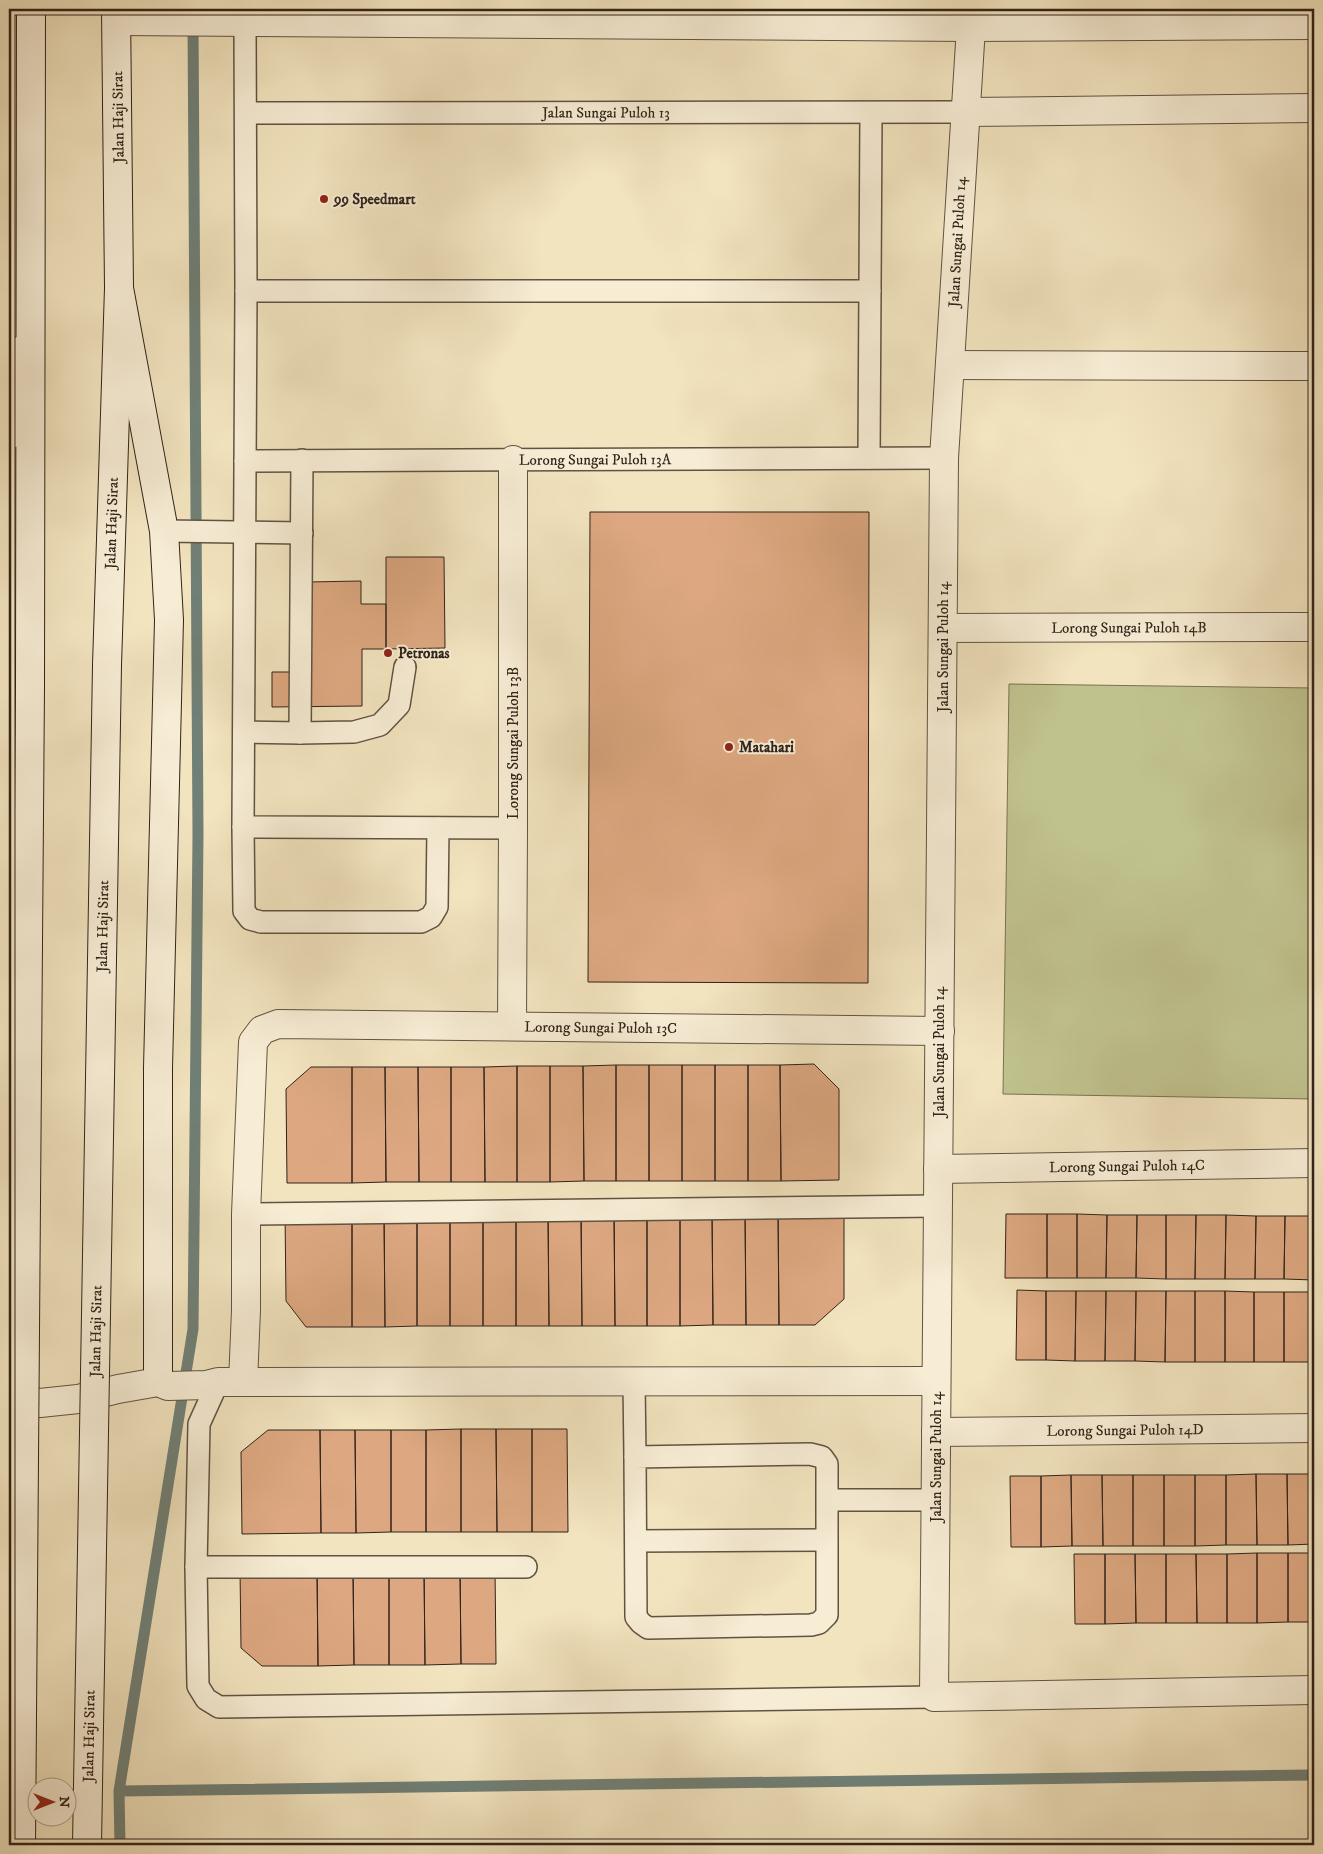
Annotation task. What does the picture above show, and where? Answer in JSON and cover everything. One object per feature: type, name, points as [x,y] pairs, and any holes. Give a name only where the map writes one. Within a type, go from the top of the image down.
[{"type":"street","points":[[21,1845],[30,686],[31,9]]},
{"type":"street","points":[[117,15],[172,22],[234,23],[273,16],[971,27],[1314,25]]},
{"type":"street","name":"Jalan Haji Sirat","points":[[87,1845],[107,664],[119,288],[117,15]]},
{"type":"street","name":"Jalan Sungai Puloh 14","points":[[934,1696],[944,458],[971,27]]},
{"type":"street","points":[[965,112],[1314,108]]},
{"type":"street","points":[[119,288],[173,531],[169,620],[158,1068],[163,1384]]},
{"type":"street","points":[[9,435],[31,297]]},
{"type":"street","points":[[950,366],[1314,366]]},
{"type":"street","name":"Lorong Sungai Puloh 13B","points":[[512,1026],[513,460]]},
{"type":"street","name":"Lorong Sungai Puloh 14B","points":[[943,628],[1314,627]]},
{"type":"street","name":"Lorong Sungai Puloh 13C","points":[[246,1214],[253,1042],[262,1030],[278,1024],[940,1031]]},
{"type":"street","name":"Lorong Sungai Puloh 14C","points":[[938,1169],[1314,1163]]},
{"type":"street","points":[[222,1383],[246,1310],[246,1214]]},
{"type":"street","points":[[9,1398],[40,1404],[78,1399],[118,1389],[163,1384],[936,1381]]},
{"type":"street","name":"Lorong Sungai Puloh 14D","points":[[936,1432],[1314,1428]]},
{"type":"street","points":[[934,1696],[1314,1690]]},
{"type":"lane","points":[[234,23],[246,113],[244,911],[250,919],[261,922],[421,922],[431,917],[437,907],[438,828]]},
{"type":"lane","name":"Jalan Sungai Puloh 13","points":[[246,113],[965,112]]},
{"type":"lane","points":[[869,458],[871,113]]},
{"type":"lane","points":[[246,291],[870,291]]},
{"type":"lane","name":"Lorong Sungai Puloh 13A","points":[[245,461],[944,458]]},
{"type":"lane","points":[[300,734],[302,460]]},
{"type":"lane","points":[[173,531],[302,533]]},
{"type":"lane","points":[[244,732],[300,734],[354,732],[380,725],[399,705],[405,667]]},
{"type":"lane","points":[[243,827],[513,828]]},
{"type":"lane","points":[[246,1214],[938,1206]]},
{"type":"lane","points":[[634,1382],[636,1617],[648,1628],[811,1625],[818,1623],[827,1615],[827,1464],[822,1457],[810,1454],[635,1457]]},
{"type":"lane","points":[[222,1383],[199,1424],[196,1567],[198,1686],[206,1699],[219,1707],[934,1696]]},
{"type":"lane","points":[[827,1500],[935,1500]]},
{"type":"lane","points":[[636,1541],[826,1540]]},
{"type":"lane","points":[[196,1567],[526,1567]]},
{"type":"green space","points":[[1009,684],[1314,688],[1314,1099],[1003,1094]]},
{"type":"building","name":"Matahari","points":[[590,512],[869,512],[868,983],[588,982]]},
{"type":"building","points":[[386,557],[444,557],[445,648],[386,649]]},
{"type":"building","points":[[361,581],[361,604],[386,604],[386,649],[362,649],[362,706],[272,707],[272,672],[309,672],[308,582]]},
{"type":"building","points":[[814,1064],[839,1089],[839,1180],[781,1181],[780,1065]]},
{"type":"building","points":[[616,1065],[616,1181],[584,1181],[583,1066]]},
{"type":"building","points":[[616,1065],[649,1065],[649,1181],[616,1181]]},
{"type":"building","points":[[649,1065],[682,1065],[682,1181],[649,1181]]},
{"type":"building","points":[[682,1065],[715,1065],[715,1181],[682,1181]]},
{"type":"building","points":[[715,1065],[748,1065],[748,1181],[715,1181]]},
{"type":"building","points":[[748,1065],[780,1065],[781,1181],[748,1181]]},
{"type":"building","points":[[517,1066],[517,1182],[485,1182],[484,1067]]},
{"type":"building","points":[[517,1066],[550,1066],[550,1182],[517,1182]]},
{"type":"building","points":[[550,1066],[583,1066],[584,1181],[550,1182]]},
{"type":"building","points":[[311,1067],[352,1067],[352,1183],[287,1183],[286,1089]]},
{"type":"building","points":[[352,1067],[385,1067],[386,1182],[352,1183]]},
{"type":"building","points":[[385,1067],[418,1067],[419,1182],[386,1182]]},
{"type":"building","points":[[418,1067],[451,1067],[451,1182],[419,1182]]},
{"type":"building","points":[[451,1067],[484,1067],[485,1182],[451,1182]]},
{"type":"building","points":[[778,1208],[844,1208],[844,1299],[815,1325],[779,1325]]},
{"type":"building","points":[[778,1208],[779,1325],[746,1325],[745,1209]]},
{"type":"building","points":[[483,1209],[516,1209],[516,1326],[483,1326]]},
{"type":"building","points":[[483,1209],[483,1326],[450,1326],[450,1210]]},
{"type":"building","points":[[516,1209],[548,1209],[549,1326],[516,1326]]},
{"type":"building","points":[[548,1209],[581,1209],[582,1326],[549,1326]]},
{"type":"building","points":[[581,1209],[614,1209],[615,1326],[582,1326]]},
{"type":"building","points":[[614,1209],[647,1209],[647,1326],[615,1326]]},
{"type":"building","points":[[647,1209],[680,1209],[680,1326],[647,1326]]},
{"type":"building","points":[[680,1209],[712,1209],[713,1325],[680,1326]]},
{"type":"building","points":[[712,1209],[745,1209],[746,1325],[713,1325]]},
{"type":"building","points":[[352,1210],[352,1327],[306,1327],[286,1301],[285,1211]]},
{"type":"building","points":[[352,1210],[384,1210],[385,1327],[352,1327]]},
{"type":"building","points":[[384,1210],[417,1210],[417,1326],[385,1327]]},
{"type":"building","points":[[417,1210],[450,1210],[450,1326],[417,1326]]},
{"type":"building","points":[[1006,1214],[1047,1214],[1047,1278],[1005,1278]]},
{"type":"building","points":[[1047,1214],[1077,1214],[1077,1278],[1047,1278]]},
{"type":"building","points":[[1077,1214],[1107,1215],[1106,1278],[1077,1278]]},
{"type":"building","points":[[1107,1215],[1137,1215],[1136,1278],[1106,1278]]},
{"type":"building","points":[[1137,1215],[1166,1215],[1166,1279],[1136,1278]]},
{"type":"building","points":[[1166,1215],[1196,1215],[1195,1279],[1166,1279]]},
{"type":"building","points":[[1196,1215],[1226,1215],[1225,1279],[1195,1279]]},
{"type":"building","points":[[1226,1215],[1256,1216],[1255,1279],[1225,1279]]},
{"type":"building","points":[[1256,1216],[1285,1216],[1284,1279],[1255,1279]]},
{"type":"building","points":[[1285,1216],[1314,1216],[1314,1280],[1284,1279]]},
{"type":"building","points":[[1017,1290],[1046,1291],[1046,1360],[1016,1360]]},
{"type":"building","points":[[1046,1291],[1076,1291],[1075,1361],[1046,1360]]},
{"type":"building","points":[[1076,1291],[1106,1291],[1105,1361],[1075,1361]]},
{"type":"building","points":[[1106,1291],[1136,1291],[1135,1361],[1105,1361]]},
{"type":"building","points":[[1136,1291],[1166,1291],[1165,1362],[1135,1361]]},
{"type":"building","points":[[1166,1291],[1195,1291],[1195,1362],[1165,1362]]},
{"type":"building","points":[[1195,1291],[1225,1291],[1225,1362],[1195,1362]]},
{"type":"building","points":[[1225,1291],[1254,1292],[1254,1362],[1225,1362]]},
{"type":"building","points":[[1254,1292],[1284,1292],[1284,1362],[1254,1362]]},
{"type":"building","points":[[1284,1292],[1314,1292],[1313,1362],[1284,1362]]},
{"type":"building","points":[[1314,1292],[1314,1362],[1313,1362]]},
{"type":"building","points":[[461,1429],[461,1532],[426,1532],[426,1430]]},
{"type":"building","points":[[461,1429],[496,1429],[497,1532],[461,1532]]},
{"type":"building","points":[[496,1429],[532,1429],[532,1532],[497,1532]]},
{"type":"building","points":[[532,1429],[567,1429],[568,1532],[532,1532]]},
{"type":"building","points":[[268,1430],[320,1430],[321,1533],[242,1534],[241,1452]]},
{"type":"building","points":[[320,1430],[355,1430],[356,1533],[321,1533]]},
{"type":"building","points":[[355,1430],[391,1430],[391,1532],[356,1533]]},
{"type":"building","points":[[391,1430],[426,1430],[426,1532],[391,1532]]},
{"type":"building","points":[[1256,1474],[1257,1545],[1226,1545],[1226,1475]]},
{"type":"building","points":[[1256,1474],[1287,1474],[1288,1545],[1257,1545]]},
{"type":"building","points":[[1287,1474],[1314,1474],[1314,1544],[1288,1545]]},
{"type":"building","points":[[1071,1475],[1072,1546],[1041,1547],[1041,1476]]},
{"type":"building","points":[[1071,1475],[1102,1475],[1103,1546],[1072,1546]]},
{"type":"building","points":[[1102,1475],[1133,1475],[1133,1546],[1103,1546]]},
{"type":"building","points":[[1133,1475],[1164,1475],[1164,1546],[1133,1546]]},
{"type":"building","points":[[1164,1475],[1195,1475],[1195,1546],[1164,1546]]},
{"type":"building","points":[[1195,1475],[1226,1475],[1226,1545],[1195,1546]]},
{"type":"building","points":[[1010,1476],[1041,1476],[1041,1547],[1011,1547]]},
{"type":"building","points":[[1257,1553],[1288,1553],[1288,1622],[1257,1623]]},
{"type":"building","points":[[1257,1553],[1257,1623],[1227,1623],[1227,1554]]},
{"type":"building","points":[[1288,1553],[1314,1553],[1314,1622],[1288,1622]]},
{"type":"building","points":[[1074,1554],[1105,1554],[1105,1624],[1075,1624]]},
{"type":"building","points":[[1105,1554],[1135,1554],[1136,1623],[1105,1624]]},
{"type":"building","points":[[1135,1554],[1166,1554],[1166,1623],[1136,1623]]},
{"type":"building","points":[[1166,1554],[1196,1554],[1197,1623],[1166,1623]]},
{"type":"building","points":[[1196,1554],[1227,1554],[1227,1623],[1197,1623]]},
{"type":"building","points":[[460,1567],[495,1567],[496,1664],[461,1664]]},
{"type":"building","points":[[460,1567],[461,1664],[425,1665],[424,1568]]},
{"type":"building","points":[[317,1568],[318,1666],[262,1666],[241,1648],[240,1569]]},
{"type":"building","points":[[317,1568],[353,1568],[354,1665],[318,1666]]},
{"type":"building","points":[[353,1568],[389,1568],[389,1665],[354,1665]]},
{"type":"building","points":[[389,1568],[424,1568],[425,1665],[389,1665]]},
{"type":"waterway","points":[[193,21],[198,835],[193,1329],[119,1791],[1314,1775]]},
{"type":"waterway","points":[[119,1791],[120,1845]]},
{"type":"place","name":"99 Speedmart","points":[[324,199]]},
{"type":"place","name":"Petronas","points":[[388,653]]},
{"type":"place","name":"Matahari","points":[[729,747]]}]
